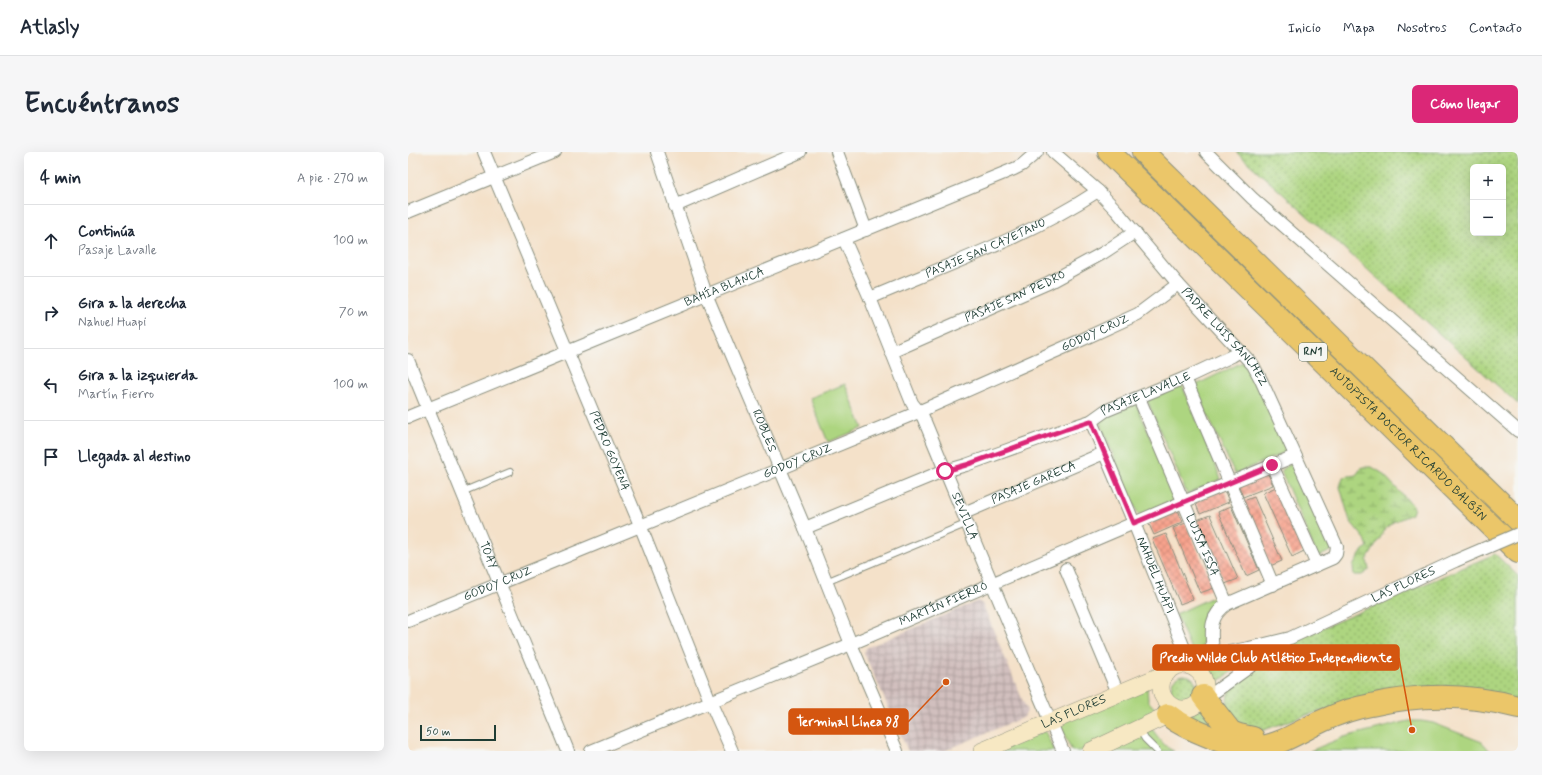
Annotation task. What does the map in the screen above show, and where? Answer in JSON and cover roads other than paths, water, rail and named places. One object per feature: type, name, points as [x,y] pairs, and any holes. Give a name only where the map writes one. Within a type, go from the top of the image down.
[{"type":"highway","points":[[1097,152],[1127,170]]},
{"type":"highway","name":"AUTOPISTA DOCTOR RICARDO BALBÍN","points":[[1109,152],[1518,552]]},
{"type":"highway","name":"AUTOPISTA DOCTOR RICARDO BALBÍN","points":[[1143,152],[1518,520]]},
{"type":"highway","points":[[1161,152],[1217,214],[1240,247]]},
{"type":"highway","points":[[1203,696],[1231,732],[1245,737],[1258,738],[1269,737],[1371,704],[1424,697],[1458,697],[1490,701],[1518,707]]},
{"type":"highway","points":[[1175,712],[1182,724],[1222,742],[1250,748],[1264,747],[1278,742],[1323,720]]},
{"type":"street","name":"PEDRO GOYENA","points":[[484,152],[568,350],[710,701],[732,751]]},
{"type":"street","points":[[408,212],[555,152]]},
{"type":"street","name":"ROBLES","points":[[657,152],[706,294],[897,751]]},
{"type":"street","points":[[675,206],[800,152]]},
{"type":"street","points":[[837,152],[866,230]]},
{"type":"street","name":"BAHÍA BLANCA","points":[[408,417],[568,350],[1022,166],[1037,152]]},
{"type":"street","name":"PADRE LUIS SÁNCHEZ","points":[[1053,152],[1098,191],[1116,210],[1178,284],[1253,365],[1337,546],[1336,554],[1333,558],[1317,565]]},
{"type":"street","points":[[1206,152],[1252,198],[1518,431]]},
{"type":"street","name":"PASAJE SAN CAYETANO","points":[[870,298],[1048,221],[1098,191]]},
{"type":"street","name":"PASAJE SAN PEDRO","points":[[891,352],[1048,283],[1104,253],[1134,232]]},
{"type":"street","name":"SEVILLA","points":[[844,239],[870,298],[912,403],[923,417],[1063,751]]},
{"type":"street","name":"GODOY CRUZ","points":[[408,622],[919,411],[1138,314],[1178,284]]},
{"type":"street","name":"PASAJE LAVALLE","points":[[805,528],[945,471],[1091,421],[1105,411],[1185,378],[1240,351]]},
{"type":"street","name":"TOAY","points":[[408,360],[568,751]]},
{"type":"street","points":[[1185,378],[1273,585]]},
{"type":"street","name":"LUISA ISSA","points":[[1139,398],[1227,604]]},
{"type":"street","name":"NAHUEL HUAPI","points":[[1091,421],[1134,523],[1190,666]]},
{"type":"street","name":"PASAJE GARECA","points":[[966,518],[1104,453]]},
{"type":"street","name":"MARTÍN FIERRO","points":[[591,751],[851,644],[1183,502],[1295,456]]},
{"type":"street","points":[[1213,655],[1212,631],[1214,618],[1220,609],[1227,604],[1317,565],[1272,465]]},
{"type":"street","name":"LAS FLORES","points":[[1203,696],[1216,691],[1290,638],[1455,561],[1518,534]]},
{"type":"street","points":[[1066,569],[1118,693]]},
{"type":"street","name":"LAS FLORES","points":[[1190,666],[1213,655],[1290,638]]},
{"type":"street","points":[[1091,751],[1138,728],[1195,705],[1203,696],[1205,684],[1200,673],[1190,666],[1177,666],[1167,673],[1162,684],[1164,696],[1172,705],[1175,712]]},
{"type":"street","name":"LAS FLORES","points":[[982,751],[1050,721],[1167,673]]},
{"type":"lane","points":[[462,492],[510,472]]},
{"type":"lane","points":[[826,582],[966,518]]},
{"type":"lane","points":[[1138,728],[1145,739],[1157,751]]},
{"type":"place","name":"Terminal Línea 98","points":[[946,682]]},
{"type":"place","name":"Predio Wilde Club Atlético Independiente","points":[[1412,730]]}]
